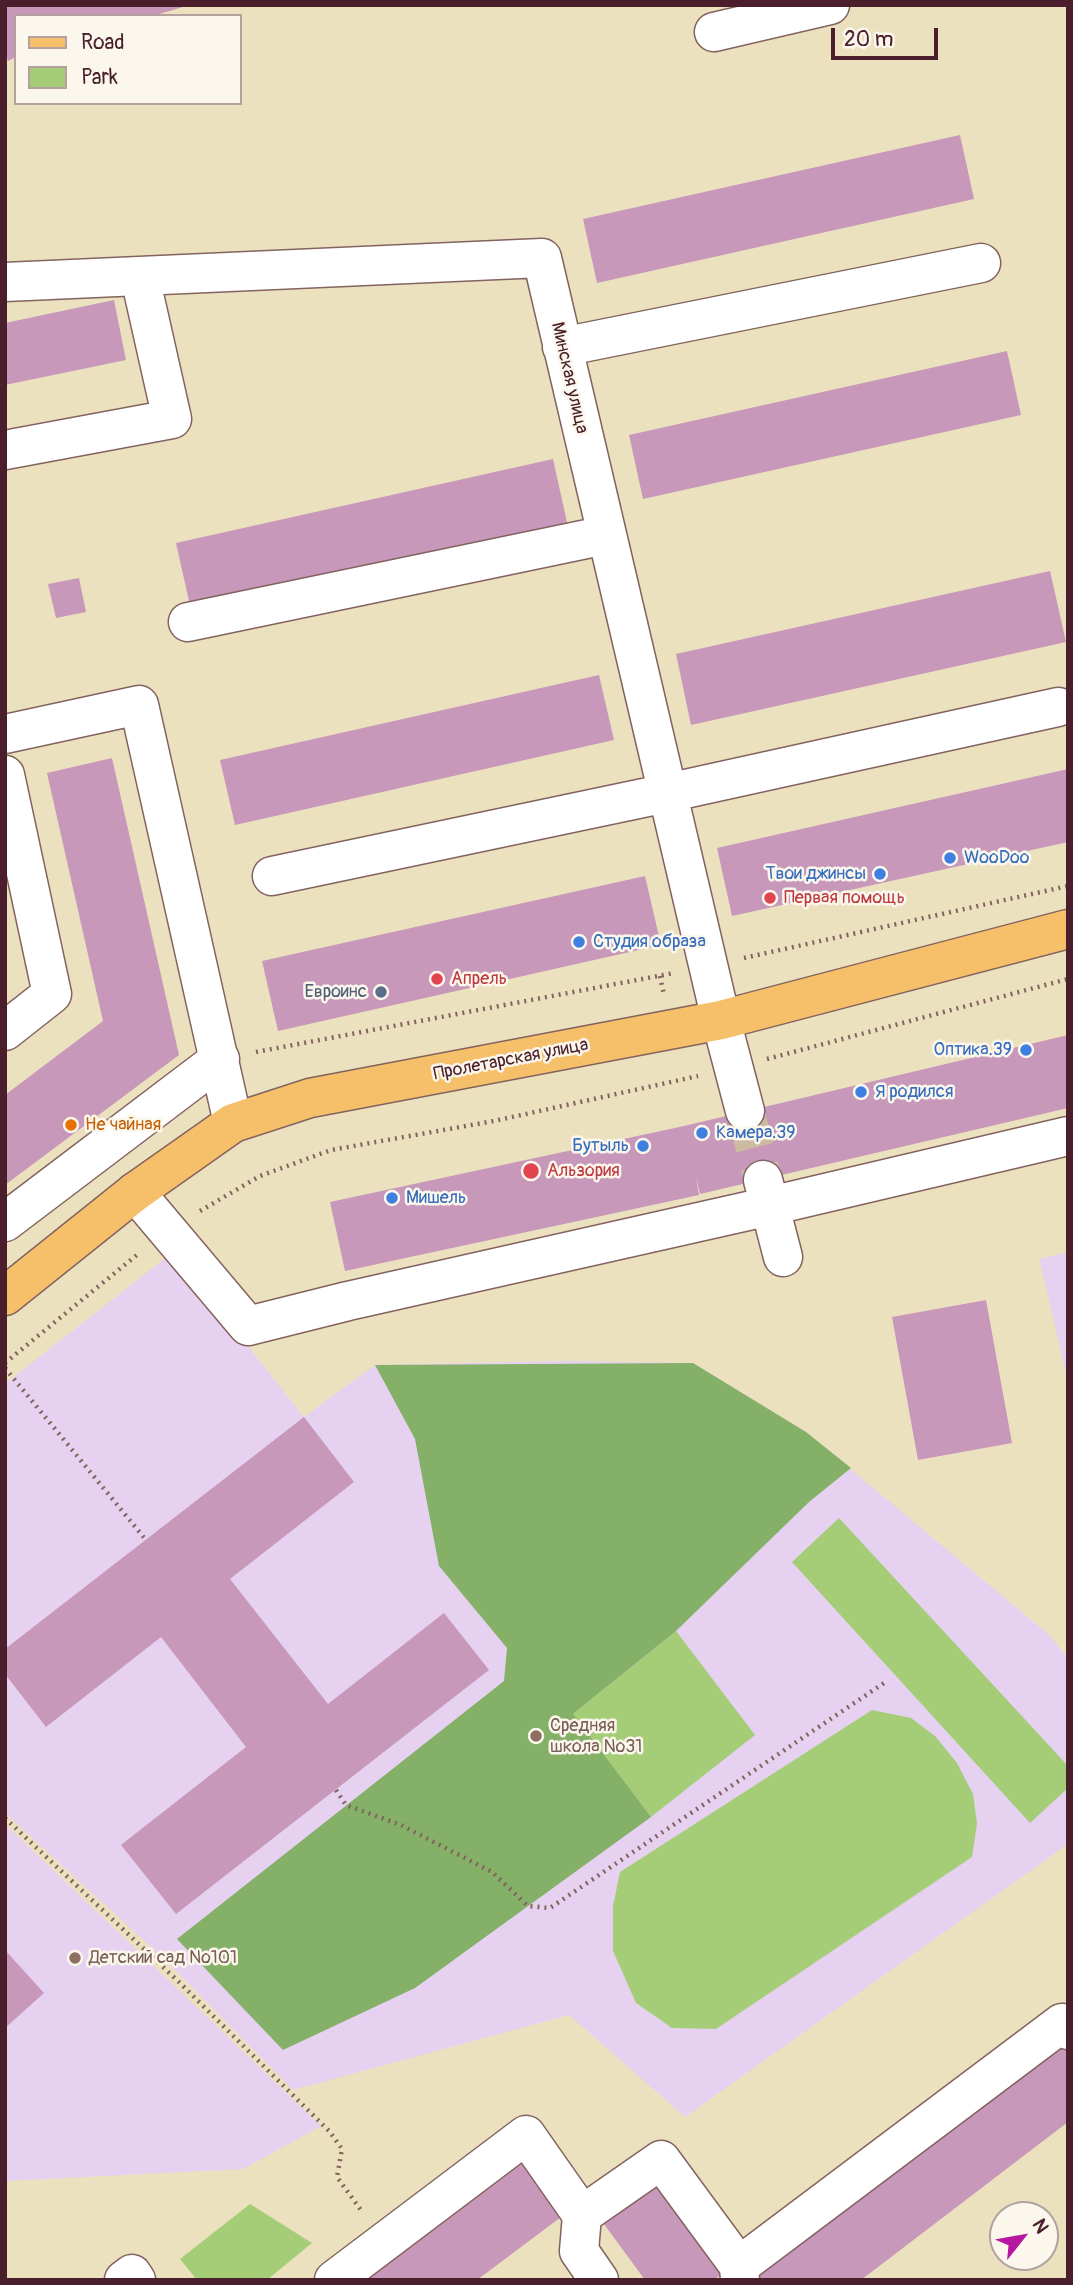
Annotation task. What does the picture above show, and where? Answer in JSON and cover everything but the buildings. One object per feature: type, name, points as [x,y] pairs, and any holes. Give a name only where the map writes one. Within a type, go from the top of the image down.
[{"type":"main road","name":"Пролетарская улица","points":[[5,1296],[135,1192],[233,1123],[310,1098],[721,1020],[1068,929]]},
{"type":"street","points":[[714,32],[830,5]]},
{"type":"street","name":"Минская улица","points":[[5,282],[542,258],[708,966],[745,1111]]},
{"type":"street","points":[[562,347],[981,262]]},
{"type":"street","points":[[5,450],[172,419],[140,277]]},
{"type":"street","points":[[188,622],[606,535]]},
{"type":"street","points":[[5,734],[139,705],[233,1123]]},
{"type":"street","points":[[272,876],[1058,707]]},
{"type":"street","points":[[5,775],[52,994],[5,1031]]},
{"type":"street","points":[[5,1222],[219,1059]]},
{"type":"street","points":[[135,1192],[248,1326],[766,1193],[1068,1136]]},
{"type":"street","points":[[766,1193],[783,1257]]},
{"type":"street","points":[[582,2216],[661,2160],[740,2273],[1062,2022],[1068,2031]]},
{"type":"street","points":[[334,2280],[526,2134],[582,2216],[579,2251],[599,2280]]},
{"type":"street","points":[[124,2280],[132,2274],[136,2280]]},
{"type":"path","points":[[219,1059],[708,966],[1068,886]]},
{"type":"path","points":[[146,1540],[5,1366],[168,1230],[260,1176],[331,1150],[494,1121],[733,1068],[1068,979]]},
{"type":"path","points":[[335,1790],[346,1805],[401,1825],[492,1872],[528,1906],[550,1908],[884,1683]]},
{"type":"path","points":[[5,1818],[180,1983],[330,2132],[342,2149],[337,2177],[384,2242]]},
{"type":"shaded area","name":"Средняя школа №31","points":[[173,1252],[304,1417],[375,1365],[562,1361],[693,1363],[806,1432],[1048,1634],[1068,1658],[1068,1844],[685,2117],[569,2015],[293,2090],[164,1959],[5,1813],[5,1384]]},
{"type":"shaded area","points":[[1068,1252],[1068,1381],[1039,1259]]},
{"type":"shaded area","name":"Детский сад №101","points":[[5,1824],[321,2126],[243,2169],[5,2181]]},
{"type":"green space","points":[[693,1363],[806,1432],[851,1468],[809,1502],[676,1631],[573,1714],[651,1817],[415,1988],[283,2050],[177,1939],[504,1681],[507,1648],[439,1566],[415,1439],[375,1365]]},
{"type":"green space","points":[[839,1518],[1068,1766],[1068,1788],[1030,1823],[792,1562]]},
{"type":"green space","points":[[676,1631],[755,1735],[651,1817],[572,1715]]},
{"type":"green space","points":[[872,1710],[911,1718],[935,1736],[957,1763],[973,1794],[977,1823],[972,1857],[716,2029],[672,2028],[636,2003],[613,1951],[613,1906],[620,1872]]},
{"type":"green space","points":[[250,2204],[312,2243],[267,2280],[197,2280],[180,2259]]},
{"type":"tunnel","points":[[745,1111],[763,1180]]},
{"type":"place","name":"WooDoo","points":[[950,858]]},
{"type":"place","name":"Твои джинсы","points":[[880,874]]},
{"type":"place","name":"Первая помощь","points":[[770,898]]},
{"type":"place","name":"Студия образа","points":[[579,942]]},
{"type":"place","name":"Апрель","points":[[437,979]]},
{"type":"place","name":"Евроинс","points":[[381,992]]},
{"type":"place","name":"Оптика.39","points":[[1026,1050]]},
{"type":"place","name":"Я родился","points":[[861,1092]]},
{"type":"place","name":"Не чайная","points":[[71,1125]]},
{"type":"place","name":"Камера.39","points":[[702,1133]]},
{"type":"place","name":"Бутыль","points":[[643,1146]]},
{"type":"place","name":"Альзория","points":[[531,1171]]},
{"type":"place","name":"Мишель","points":[[392,1198]]},
{"type":"place","name":"Средняя школа №31","points":[[536,1736]]},
{"type":"place","name":"Детский сад №101","points":[[75,1958]]}]
